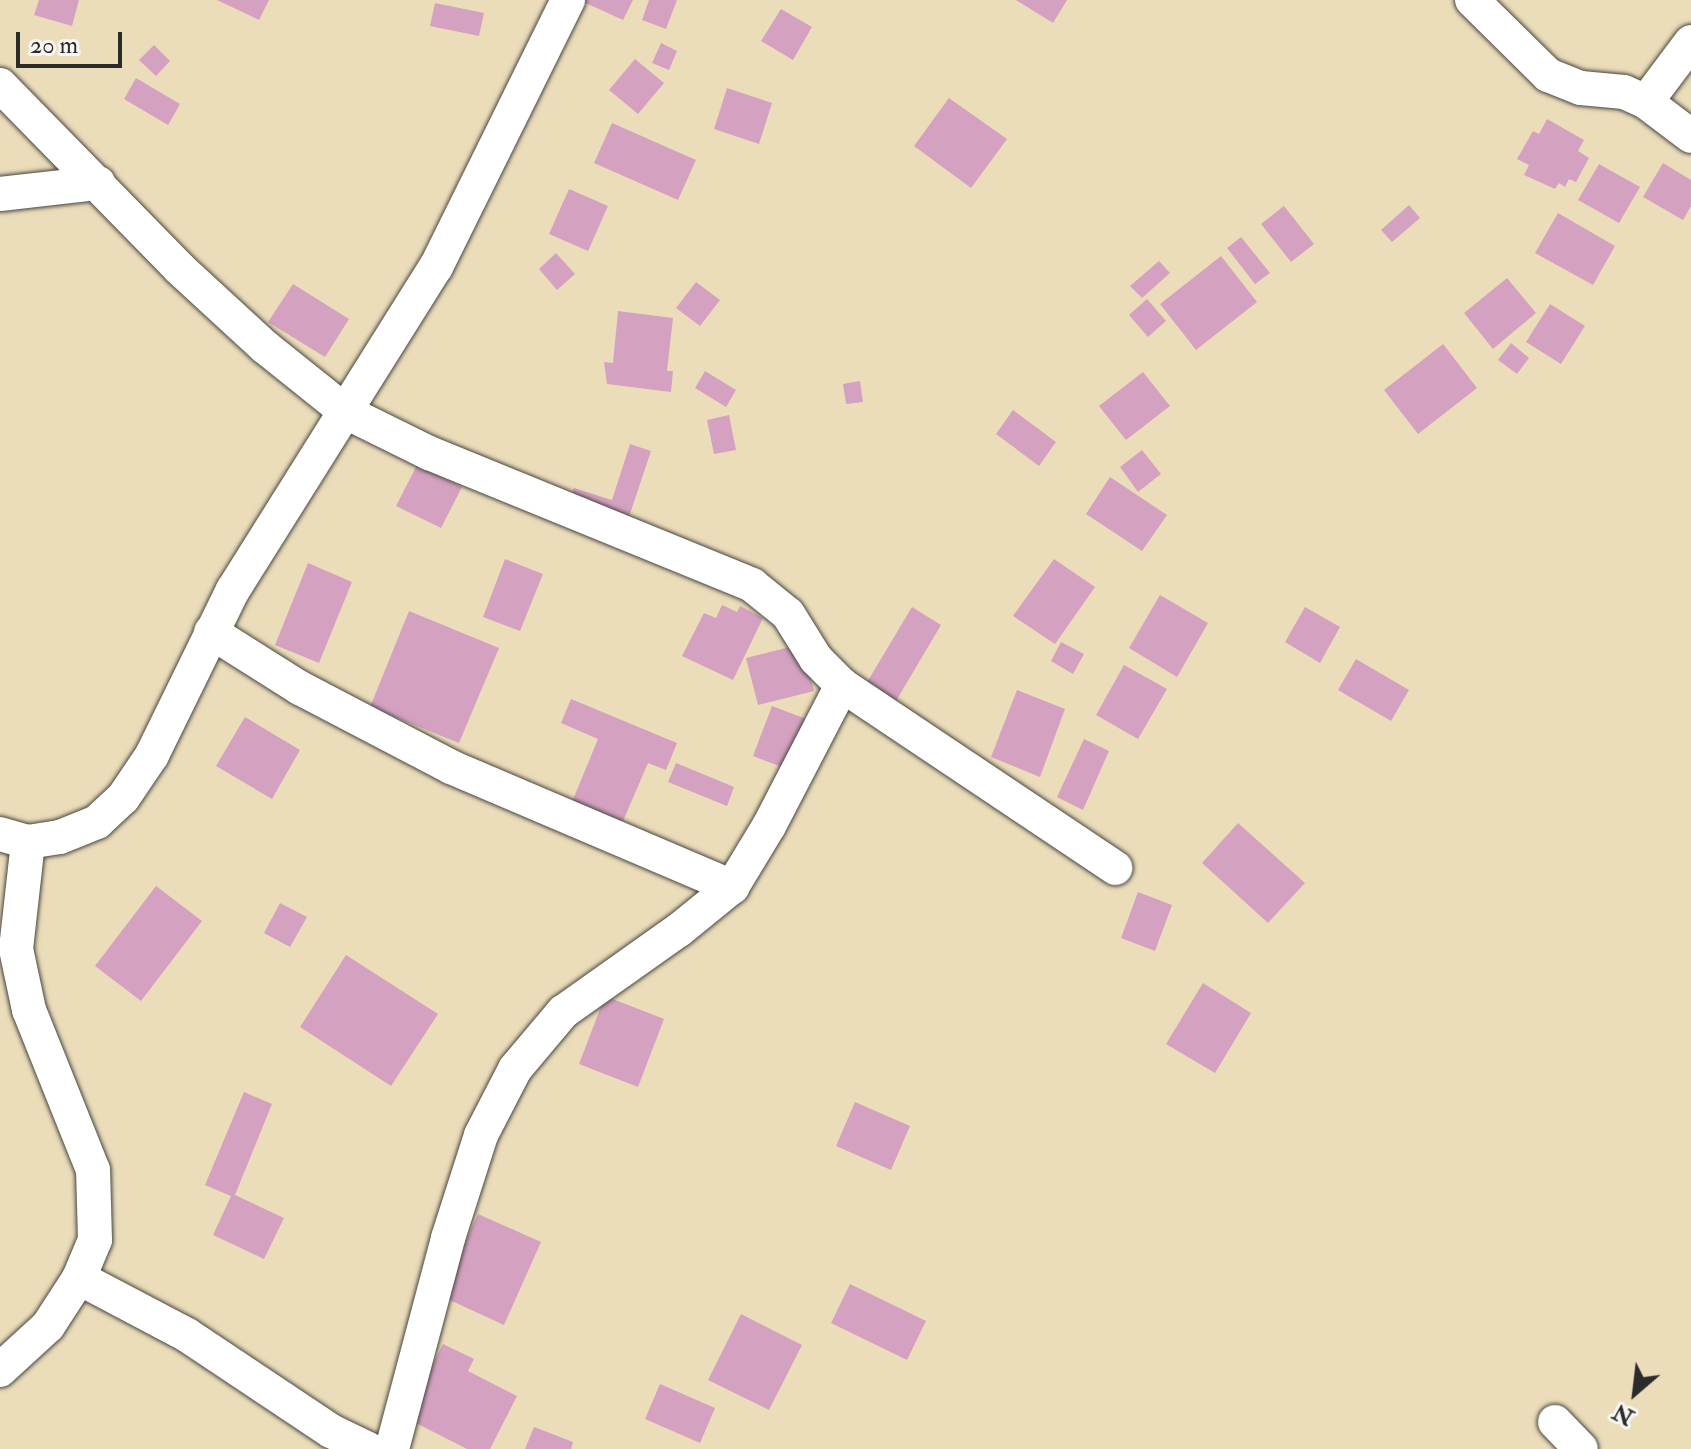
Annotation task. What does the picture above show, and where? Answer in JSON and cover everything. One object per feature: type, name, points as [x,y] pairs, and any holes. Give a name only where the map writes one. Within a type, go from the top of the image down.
[{"type":"street","points":[[0,1370],[48,1326],[79,1278],[95,1240],[93,1170],[29,1010],[16,949],[14,838],[60,837],[97,822],[123,798],[152,755],[233,590],[436,267],[568,0]]},
{"type":"street","points":[[1472,0],[1548,75],[1581,88],[1624,92],[1646,102],[1691,136]]},
{"type":"street","points":[[1646,102],[1691,42]]},
{"type":"street","points":[[0,85],[179,268],[265,347],[346,412],[429,453],[752,585],[788,614],[816,659],[842,685],[1115,868]]},
{"type":"street","points":[[0,194],[98,183]]},
{"type":"street","points":[[211,632],[300,688],[451,767],[732,887]]},
{"type":"street","points":[[392,1449],[448,1238],[476,1150],[515,1069],[563,1012],[679,930],[732,887],[769,826],[842,685]]},
{"type":"street","points":[[79,1278],[187,1335],[331,1431],[368,1449]]},
{"type":"street","points":[[1555,1422],[1581,1449]]},
{"type":"building","points":[[39,0],[79,0],[72,26],[34,15]]},
{"type":"building","points":[[217,0],[269,0],[259,20]]},
{"type":"building","points":[[579,0],[633,0],[623,20]]},
{"type":"building","points":[[649,0],[677,0],[666,29],[642,20]]},
{"type":"building","points":[[1016,0],[1067,0],[1053,23]]},
{"type":"building","points":[[435,3],[484,13],[479,36],[430,26]]},
{"type":"building","points":[[781,9],[812,27],[793,60],[761,41]]},
{"type":"building","points":[[661,43],[677,51],[669,70],[652,63]]},
{"type":"building","points":[[154,45],[170,61],[156,76],[139,60]]},
{"type":"building","points":[[635,59],[664,83],[638,114],[609,90]]},
{"type":"building","points":[[136,78],[180,104],[168,125],[124,99]]},
{"type":"building","points":[[727,88],[772,103],[759,144],[714,129]]},
{"type":"building","points":[[949,98],[1007,139],[971,188],[914,146]]},
{"type":"building","points":[[1547,119],[1584,140],[1578,151],[1589,158],[1576,182],[1569,179],[1565,187],[1559,183],[1555,189],[1524,175],[1529,165],[1517,159],[1533,131],[1539,134]]},
{"type":"building","points":[[612,123],[696,160],[678,200],[594,163]]},
{"type":"building","points":[[1663,163],[1691,180],[1691,206],[1683,220],[1643,197]]},
{"type":"building","points":[[1599,164],[1640,187],[1619,223],[1578,200]]},
{"type":"building","points":[[569,189],[608,206],[588,251],[549,234]]},
{"type":"building","points":[[1409,205],[1420,218],[1392,242],[1381,230]]},
{"type":"building","points":[[1284,206],[1314,244],[1291,262],[1261,224]]},
{"type":"building","points":[[1558,213],[1615,246],[1593,285],[1535,253]]},
{"type":"building","points":[[1241,237],[1270,273],[1255,284],[1227,248]]},
{"type":"building","points":[[556,253],[575,274],[557,290],[539,269]]},
{"type":"building","points":[[1221,256],[1257,302],[1196,350],[1160,304]]},
{"type":"building","points":[[1159,261],[1170,273],[1142,298],[1130,286]]},
{"type":"building","points":[[1507,278],[1536,313],[1493,349],[1464,313]]},
{"type":"building","points":[[696,282],[720,300],[700,326],[676,308]]},
{"type":"building","points":[[293,284],[349,319],[325,357],[268,322]]},
{"type":"building","points":[[1147,299],[1166,321],[1148,337],[1129,315]]},
{"type":"building","points":[[1550,304],[1585,326],[1561,364],[1526,342]]},
{"type":"building","points":[[618,311],[673,318],[667,371],[673,371],[671,392],[607,384],[604,362],[613,363]]},
{"type":"building","points":[[1511,343],[1529,358],[1517,374],[1498,360]]},
{"type":"building","points":[[1443,344],[1477,388],[1418,434],[1384,390]]},
{"type":"building","points":[[705,371],[736,390],[726,407],[695,388]]},
{"type":"building","points":[[1143,372],[1170,406],[1126,440],[1099,406]]},
{"type":"building","points":[[860,381],[863,402],[846,404],[843,384]]},
{"type":"building","points":[[1013,410],[1056,442],[1039,466],[996,434]]},
{"type":"building","points":[[729,415],[736,450],[714,454],[707,420]]},
{"type":"building","points":[[630,444],[651,451],[626,526],[568,507],[574,488],[612,500]]},
{"type":"building","points":[[1142,450],[1161,474],[1138,492],[1120,467]]},
{"type":"building","points":[[417,465],[462,487],[441,528],[396,506]]},
{"type":"building","points":[[1110,477],[1167,515],[1142,551],[1086,514]]},
{"type":"building","points":[[505,559],[543,574],[520,631],[483,617]]},
{"type":"building","points":[[1054,559],[1095,587],[1055,644],[1013,616]]},
{"type":"building","points":[[308,563],[352,582],[319,663],[275,645]]},
{"type":"building","points":[[1160,595],[1208,623],[1177,677],[1129,648]]},
{"type":"building","points":[[722,605],[737,612],[740,606],[763,618],[733,680],[682,656],[704,613],[716,618]]},
{"type":"building","points":[[912,607],[941,625],[896,701],[866,684]]},
{"type":"building","points":[[1305,607],[1340,627],[1320,663],[1285,642]]},
{"type":"building","points":[[409,611],[499,648],[459,743],[370,707]]},
{"type":"building","points":[[1061,642],[1084,654],[1073,674],[1051,661]]},
{"type":"building","points":[[802,644],[814,691],[758,705],[746,658]]},
{"type":"building","points":[[1356,659],[1409,690],[1391,721],[1338,690]]},
{"type":"building","points":[[1124,665],[1167,689],[1138,739],[1096,715]]},
{"type":"building","points":[[1017,690],[1065,709],[1040,777],[991,757]]},
{"type":"building","points":[[571,699],[677,743],[666,770],[648,763],[617,835],[567,814],[598,739],[561,723]]},
{"type":"building","points":[[772,706],[806,719],[787,769],[753,756]]},
{"type":"building","points":[[245,717],[300,750],[272,799],[216,766]]},
{"type":"building","points":[[1084,739],[1109,751],[1083,810],[1057,797]]},
{"type":"building","points":[[676,763],[734,787],[727,806],[668,782]]},
{"type":"building","points":[[1238,823],[1305,883],[1268,923],[1202,863]]},
{"type":"building","points":[[156,886],[202,921],[141,1001],[95,966]]},
{"type":"building","points":[[1138,892],[1172,905],[1155,951],[1121,938]]},
{"type":"building","points":[[280,903],[307,917],[290,947],[264,933]]},
{"type":"building","points":[[346,955],[438,1014],[391,1086],[300,1027]]},
{"type":"building","points":[[1203,983],[1251,1013],[1215,1073],[1166,1044]]},
{"type":"building","points":[[605,996],[664,1019],[638,1087],[579,1064]]},
{"type":"building","points":[[244,1092],[272,1104],[235,1195],[284,1218],[264,1259],[213,1235],[231,1196],[205,1185]]},
{"type":"building","points":[[855,1102],[910,1126],[891,1170],[836,1146]]},
{"type":"building","points":[[478,1214],[541,1242],[504,1325],[441,1296]]},
{"type":"building","points":[[850,1284],[926,1321],[907,1360],[831,1323]]},
{"type":"building","points":[[741,1314],[802,1345],[769,1410],[708,1380]]},
{"type":"building","points":[[443,1344],[474,1359],[468,1371],[517,1396],[490,1449],[467,1449],[406,1418]]},
{"type":"building","points":[[660,1384],[715,1408],[700,1443],[645,1419]]},
{"type":"building","points":[[534,1427],[573,1442],[571,1449],[525,1449]]}]
